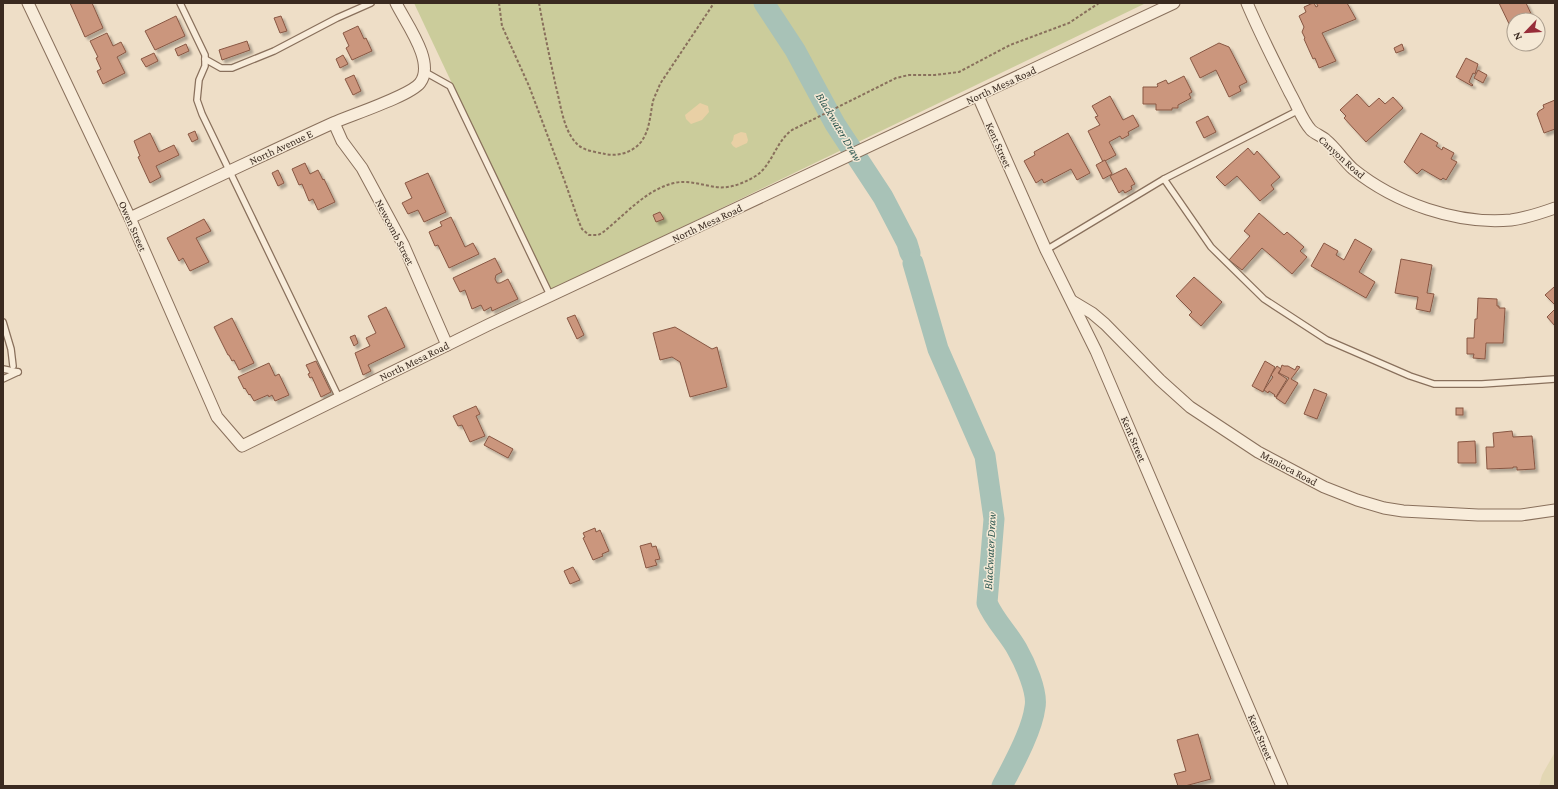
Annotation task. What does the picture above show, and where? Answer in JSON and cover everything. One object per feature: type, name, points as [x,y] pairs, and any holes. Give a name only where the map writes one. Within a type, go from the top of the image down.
[{"type":"street","name":"Owen Street","points":[[28,3],[130,218],[217,417],[242,446]]},
{"type":"street","points":[[396,3],[423,55],[425,72]]},
{"type":"street","name":"North Mesa Road","points":[[242,446],[447,345],[1174,3]]},
{"type":"street","name":"Canyon Road","points":[[1247,3],[1266,47],[1299,110],[1312,131],[1327,140],[1341,158],[1353,169],[1380,188],[1397,197],[1426,208],[1453,216],[1479,220],[1511,220],[1555,208]]},
{"type":"street","name":"North Avenue E","points":[[130,218],[334,123],[393,99],[415,88],[421,83],[425,72]]},
{"type":"street","name":"Kent Street","points":[[978,96],[1046,250],[1096,351],[1282,786]]},
{"type":"street","name":"Newcomb Street","points":[[334,123],[342,141],[362,168],[403,244],[447,345]]},
{"type":"street","name":"Manioca Road","points":[[1072,301],[1092,313],[1105,324],[1160,380],[1190,406],[1258,452],[1324,487],[1357,500],[1384,508],[1402,511],[1435,514],[1521,515],[1555,510]]},
{"type":"lane","points":[[180,3],[205,55],[205,66],[199,80],[197,100],[202,114],[339,398]]},
{"type":"lane","points":[[205,59],[221,68],[232,68],[274,51],[337,18],[371,3]]},
{"type":"lane","points":[[425,72],[450,86],[551,297]]},
{"type":"lane","points":[[1046,250],[1164,179],[1299,110]]},
{"type":"lane","points":[[1164,179],[1211,247],[1264,300],[1327,340],[1410,376],[1434,384],[1482,384],[1555,379]]},
{"type":"lane","points":[[3,322],[11,349],[14,366]]},
{"type":"lane","points":[[3,369],[18,372],[3,379]]},
{"type":"path","points":[[499,3],[500,16],[505,34],[529,86],[579,222],[582,229],[589,235],[598,235],[646,196],[674,183],[688,181],[711,187],[729,187],[754,177],[765,168],[786,134],[890,81],[903,76],[950,74],[959,72],[1010,45],[1069,23],[1099,3]]},
{"type":"path","points":[[539,3],[547,47],[560,103],[569,132],[574,140],[583,148],[608,155],[621,154],[632,150],[641,141],[648,130],[654,99],[660,84],[714,3]]},
{"type":"shaded area","points":[[1555,752],[1555,786],[1539,786],[1542,775]]},
{"type":"green space","points":[[414,3],[1146,3],[550,291]]},
{"type":"sand","points":[[700,103],[708,106],[709,112],[702,120],[691,124],[686,119],[685,115]]},
{"type":"sand","points":[[741,132],[746,133],[748,140],[747,143],[736,148],[731,143],[734,135]]},
{"type":"building","points":[[70,3],[92,3],[103,28],[85,37]]},
{"type":"building","points":[[1313,3],[1316,7],[1318,6],[1316,3],[1347,3],[1356,19],[1322,33],[1336,61],[1319,68],[1304,39],[1305,38],[1302,32],[1304,27],[1299,16],[1306,12],[1304,7]]},
{"type":"building","points":[[1499,3],[1526,3],[1530,12],[1506,12],[1506,18]]},
{"type":"building","points":[[176,16],[185,36],[155,50],[145,31]]},
{"type":"building","points":[[281,16],[287,31],[280,33],[274,18]]},
{"type":"building","points":[[358,26],[372,51],[352,60],[346,48],[349,46],[343,33]]},
{"type":"building","points":[[107,33],[113,46],[121,42],[126,52],[117,57],[125,73],[103,84],[97,71],[101,69],[96,58],[98,57],[90,41]]},
{"type":"building","points":[[247,41],[250,50],[222,60],[219,50]]},
{"type":"building","points":[[1219,43],[1229,47],[1247,82],[1239,86],[1241,91],[1229,97],[1216,70],[1200,78],[1190,58]]},
{"type":"building","points":[[186,44],[189,51],[178,56],[175,49]]},
{"type":"building","points":[[1402,44],[1404,50],[1396,53],[1394,48]]},
{"type":"building","points":[[154,53],[158,61],[146,67],[141,59]]},
{"type":"building","points":[[343,55],[348,64],[340,68],[336,59]]},
{"type":"building","points":[[1466,58],[1478,64],[1475,74],[1473,73],[1469,82],[1473,85],[1472,86],[1456,77]]},
{"type":"building","points":[[1478,70],[1487,75],[1483,83],[1474,78]]},
{"type":"building","points":[[354,75],[361,91],[353,95],[345,79]]},
{"type":"building","points":[[1184,76],[1192,92],[1189,94],[1191,98],[1178,105],[1178,108],[1172,108],[1172,110],[1156,110],[1156,104],[1143,104],[1143,87],[1157,87],[1157,84],[1166,80],[1168,84]]},
{"type":"building","points":[[1357,94],[1369,107],[1379,98],[1385,104],[1393,97],[1403,108],[1366,142],[1344,118],[1346,116],[1340,110]]},
{"type":"building","points":[[1110,96],[1123,120],[1133,115],[1139,126],[1128,132],[1129,135],[1122,139],[1120,136],[1109,142],[1116,155],[1103,162],[1088,131],[1100,125],[1095,117],[1098,116],[1092,106]]},
{"type":"building","points":[[1555,100],[1555,129],[1544,133],[1537,114],[1544,108],[1543,105]]},
{"type":"building","points":[[1208,116],[1216,132],[1204,138],[1196,122]]},
{"type":"building","points":[[195,131],[198,139],[192,142],[188,134]]},
{"type":"building","points":[[150,133],[159,152],[174,145],[179,155],[156,166],[161,177],[150,183],[138,157],[140,156],[134,141]]},
{"type":"building","points":[[1068,133],[1090,173],[1077,180],[1071,169],[1044,183],[1042,179],[1036,183],[1024,161],[1035,155],[1034,152]]},
{"type":"building","points":[[1421,133],[1438,143],[1436,146],[1442,150],[1443,147],[1454,153],[1451,159],[1457,162],[1446,180],[1443,178],[1441,180],[1422,169],[1417,174],[1404,162]]},
{"type":"building","points":[[1248,148],[1254,155],[1257,151],[1280,177],[1271,185],[1274,189],[1260,201],[1237,176],[1225,186],[1216,177]]},
{"type":"building","points":[[1105,160],[1112,174],[1103,179],[1096,165]]},
{"type":"building","points":[[305,163],[310,174],[318,170],[335,202],[318,210],[313,199],[309,201],[302,184],[299,185],[292,169]]},
{"type":"building","points":[[1126,168],[1135,184],[1131,186],[1132,189],[1125,193],[1123,190],[1119,193],[1110,176]]},
{"type":"building","points":[[278,170],[284,183],[278,186],[272,173]]},
{"type":"building","points":[[428,173],[446,212],[424,222],[418,210],[408,214],[402,203],[412,198],[405,183]]},
{"type":"building","points":[[660,212],[664,219],[656,222],[653,215]]},
{"type":"building","points":[[1259,213],[1284,235],[1287,232],[1304,247],[1300,251],[1307,257],[1292,274],[1262,248],[1242,270],[1229,260],[1250,236],[1244,231]]},
{"type":"building","points":[[451,217],[465,247],[473,243],[479,254],[449,268],[438,245],[435,246],[429,232],[442,226],[440,222]]},
{"type":"building","points":[[204,219],[211,231],[196,238],[209,262],[190,271],[183,258],[179,261],[167,238]]},
{"type":"building","points":[[1355,239],[1372,249],[1359,272],[1375,282],[1366,298],[1311,266],[1324,243],[1338,251],[1336,255],[1344,260]]},
{"type":"building","points":[[495,258],[502,272],[496,275],[495,279],[497,283],[508,279],[518,299],[492,311],[491,307],[484,311],[481,305],[472,309],[465,290],[460,292],[453,278]]},
{"type":"building","points":[[1401,259],[1432,265],[1427,293],[1434,294],[1430,312],[1416,309],[1418,297],[1395,293]]},
{"type":"building","points":[[1194,277],[1222,302],[1201,326],[1189,315],[1192,312],[1176,296]]},
{"type":"building","points":[[1554,287],[1555,288],[1555,305],[1545,295]]},
{"type":"building","points":[[1478,298],[1497,299],[1497,306],[1499,306],[1499,308],[1505,308],[1503,343],[1486,343],[1485,359],[1473,358],[1474,354],[1467,354],[1467,338],[1474,338]]},
{"type":"building","points":[[386,307],[405,347],[368,365],[371,371],[363,375],[355,353],[370,346],[366,338],[376,333],[368,316]]},
{"type":"building","points":[[1555,309],[1555,326],[1547,317]]},
{"type":"building","points":[[575,315],[584,335],[577,339],[567,318]]},
{"type":"building","points":[[232,318],[254,363],[239,370],[234,360],[232,361],[228,355],[214,327]]},
{"type":"building","points":[[675,327],[712,349],[717,347],[727,387],[690,397],[680,362],[672,357],[660,360],[653,333]]},
{"type":"building","points":[[355,335],[358,343],[354,346],[350,337]]},
{"type":"building","points":[[316,361],[331,392],[321,397],[312,377],[310,378],[308,374],[310,373],[306,365]]},
{"type":"building","points":[[1265,361],[1275,367],[1263,392],[1252,386]]},
{"type":"building","points":[[269,363],[275,376],[279,374],[289,395],[275,401],[272,395],[269,397],[268,395],[254,401],[245,388],[244,389],[238,377]]},
{"type":"building","points":[[1282,365],[1288,366],[1295,370],[1297,366],[1300,367],[1291,379],[1298,383],[1285,404],[1276,398],[1289,378],[1279,373]]},
{"type":"building","points":[[1277,366],[1281,369],[1278,373],[1287,379],[1276,397],[1269,391],[1268,393],[1264,390],[1273,377],[1271,375]]},
{"type":"building","points":[[1314,389],[1327,394],[1317,419],[1304,414]]},
{"type":"building","points":[[476,406],[480,414],[476,416],[485,436],[470,442],[462,425],[458,426],[453,416]]},
{"type":"building","points":[[1456,408],[1463,408],[1463,415],[1456,415]]},
{"type":"building","points":[[1512,431],[1513,437],[1532,436],[1535,469],[1517,470],[1517,467],[1513,467],[1487,469],[1486,447],[1494,447],[1493,433]]},
{"type":"building","points":[[489,436],[513,449],[508,458],[484,445]]},
{"type":"building","points":[[1475,441],[1476,463],[1458,463],[1458,442]]},
{"type":"building","points":[[595,528],[596,532],[600,530],[609,551],[602,554],[603,556],[593,560],[583,538],[585,537],[583,533]]},
{"type":"building","points":[[651,543],[652,547],[656,546],[660,559],[655,560],[657,565],[646,568],[640,546]]},
{"type":"building","points":[[573,567],[580,580],[570,584],[564,571]]},
{"type":"building","points":[[1198,734],[1211,779],[1185,786],[1178,786],[1174,774],[1186,771],[1177,740]]},
{"type":"waterway","name":"Blackwater Draw","points":[[764,3],[795,50],[835,124],[883,197],[907,243],[910,253]]},
{"type":"waterway","name":"Blackwater Draw","points":[[913,263],[938,349],[985,456],[994,519],[987,603],[1020,655],[1035,694],[1035,707],[1030,727],[1022,748],[1002,786]]}]
